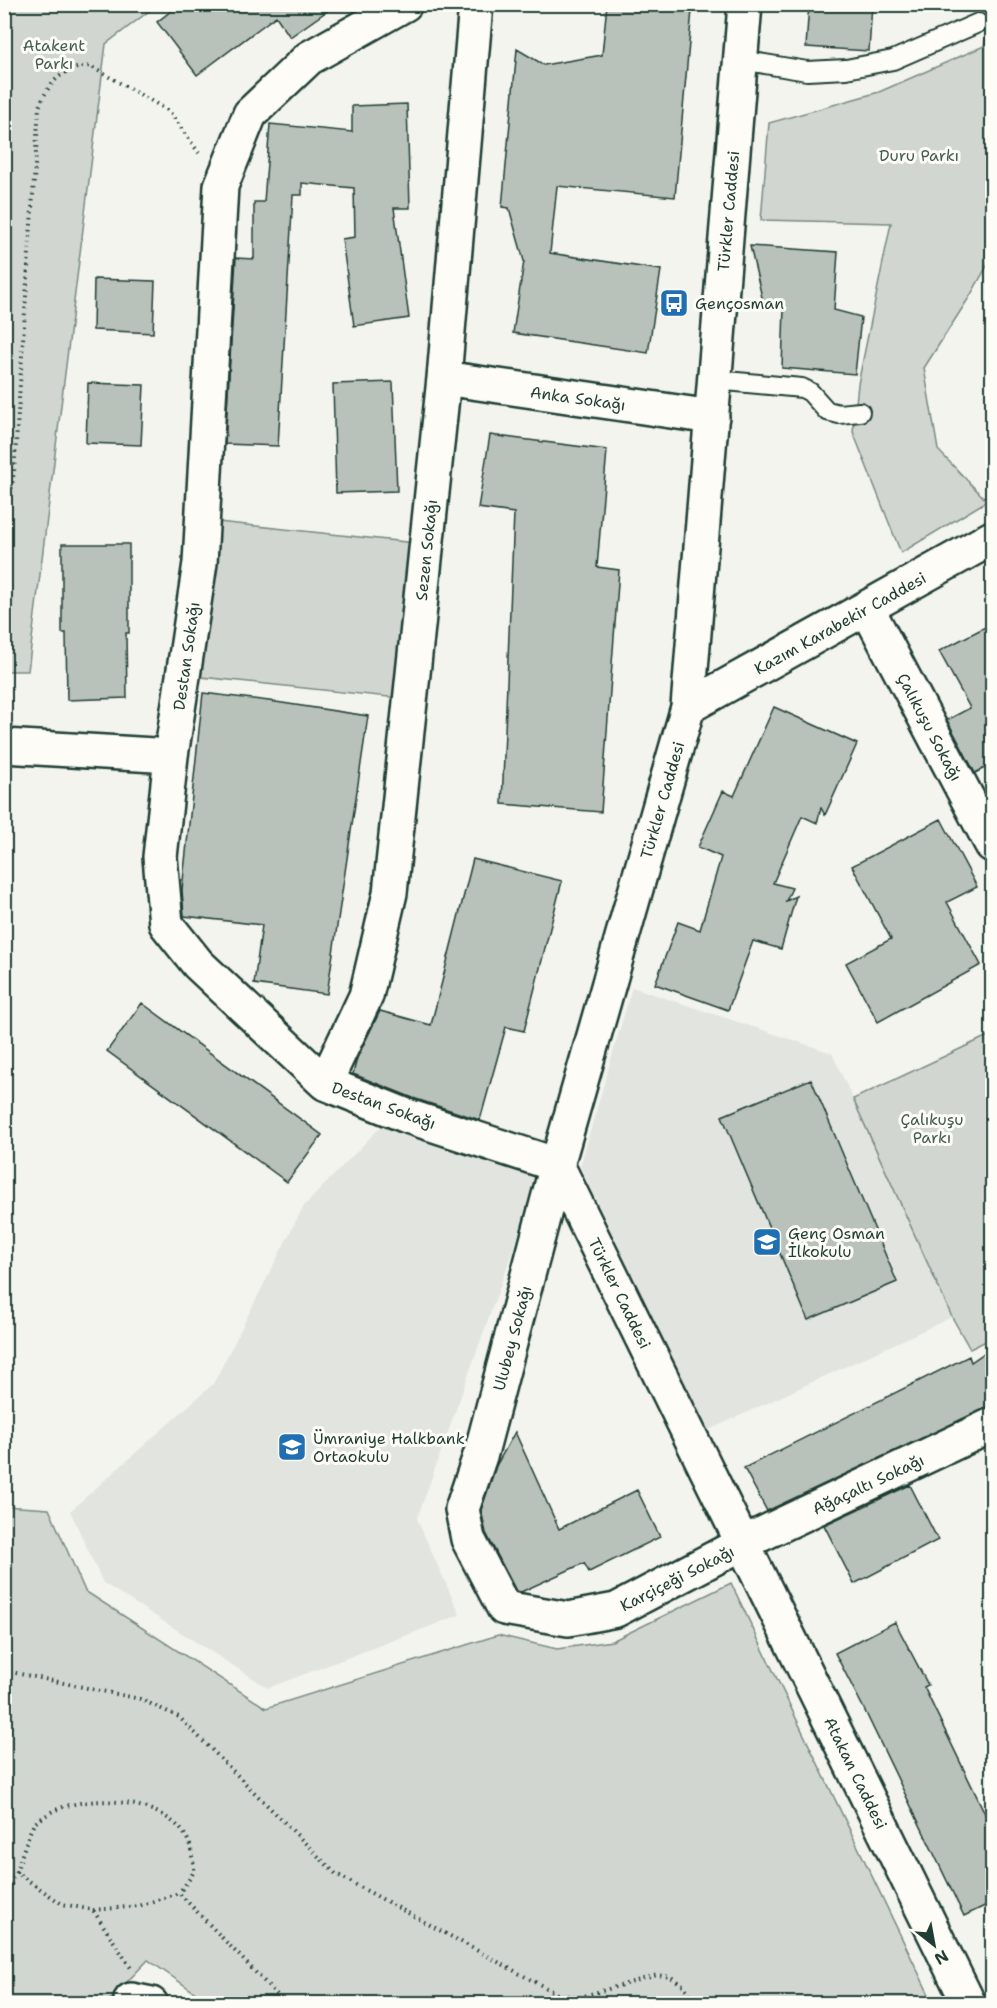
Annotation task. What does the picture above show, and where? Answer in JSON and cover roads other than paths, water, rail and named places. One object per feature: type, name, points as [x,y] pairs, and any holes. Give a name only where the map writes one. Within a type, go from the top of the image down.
[{"type":"street","name":"Destan Sokağı","points":[[405,4],[309,58],[250,114],[221,186],[200,563],[171,756],[160,857],[166,924],[198,964],[324,1083],[407,1116],[557,1165]]},
{"type":"street","name":"Sezen Sokağı","points":[[324,1083],[366,996],[390,893],[444,378],[476,4]]},
{"type":"street","name":"Türkler Caddesi","points":[[743,1544],[557,1165],[688,707],[745,4]]},
{"type":"street","name":"Anka Sokağı","points":[[444,378],[712,417]]},
{"type":"street","name":"Kazım Karabekir Caddesi","points":[[688,707],[993,538]]},
{"type":"street","name":"Çalıkuşu Sokağı","points":[[867,608],[993,845]]},
{"type":"street","points":[[4,746],[171,756]]},
{"type":"street","name":"Ulubey Sokağı","points":[[462,1509],[482,1453],[557,1165]]},
{"type":"street","name":"Ağaçaltı Sokağı","points":[[743,1544],[993,1425]]},
{"type":"street","name":"Karçiçeği Sokağı","points":[[462,1509],[468,1539],[504,1608],[568,1619],[616,1610],[743,1544]]},
{"type":"street","name":"Atakan Caddesi","points":[[743,1544],[969,2004]]},
{"type":"lane","points":[[741,60],[807,71],[846,69],[893,60],[978,23]]},
{"type":"lane","points":[[715,380],[802,388],[810,392],[827,411],[838,414],[860,412]]},
{"type":"place","name":"Gençosman","points":[[674,303]]},
{"type":"place","name":"Genç Osman İlkokulu","points":[[767,1242]]},
{"type":"place","name":"Ümraniye Halkbank Ortaokulu","points":[[292,1447]]},
{"type":"park label","name":"Atakent Parkı","points":[[54,54]]},
{"type":"park label","name":"Duru Parkı","points":[[919,155]]},
{"type":"park label","name":"Çalıkuşu Parkı","points":[[932,1128]]}]
